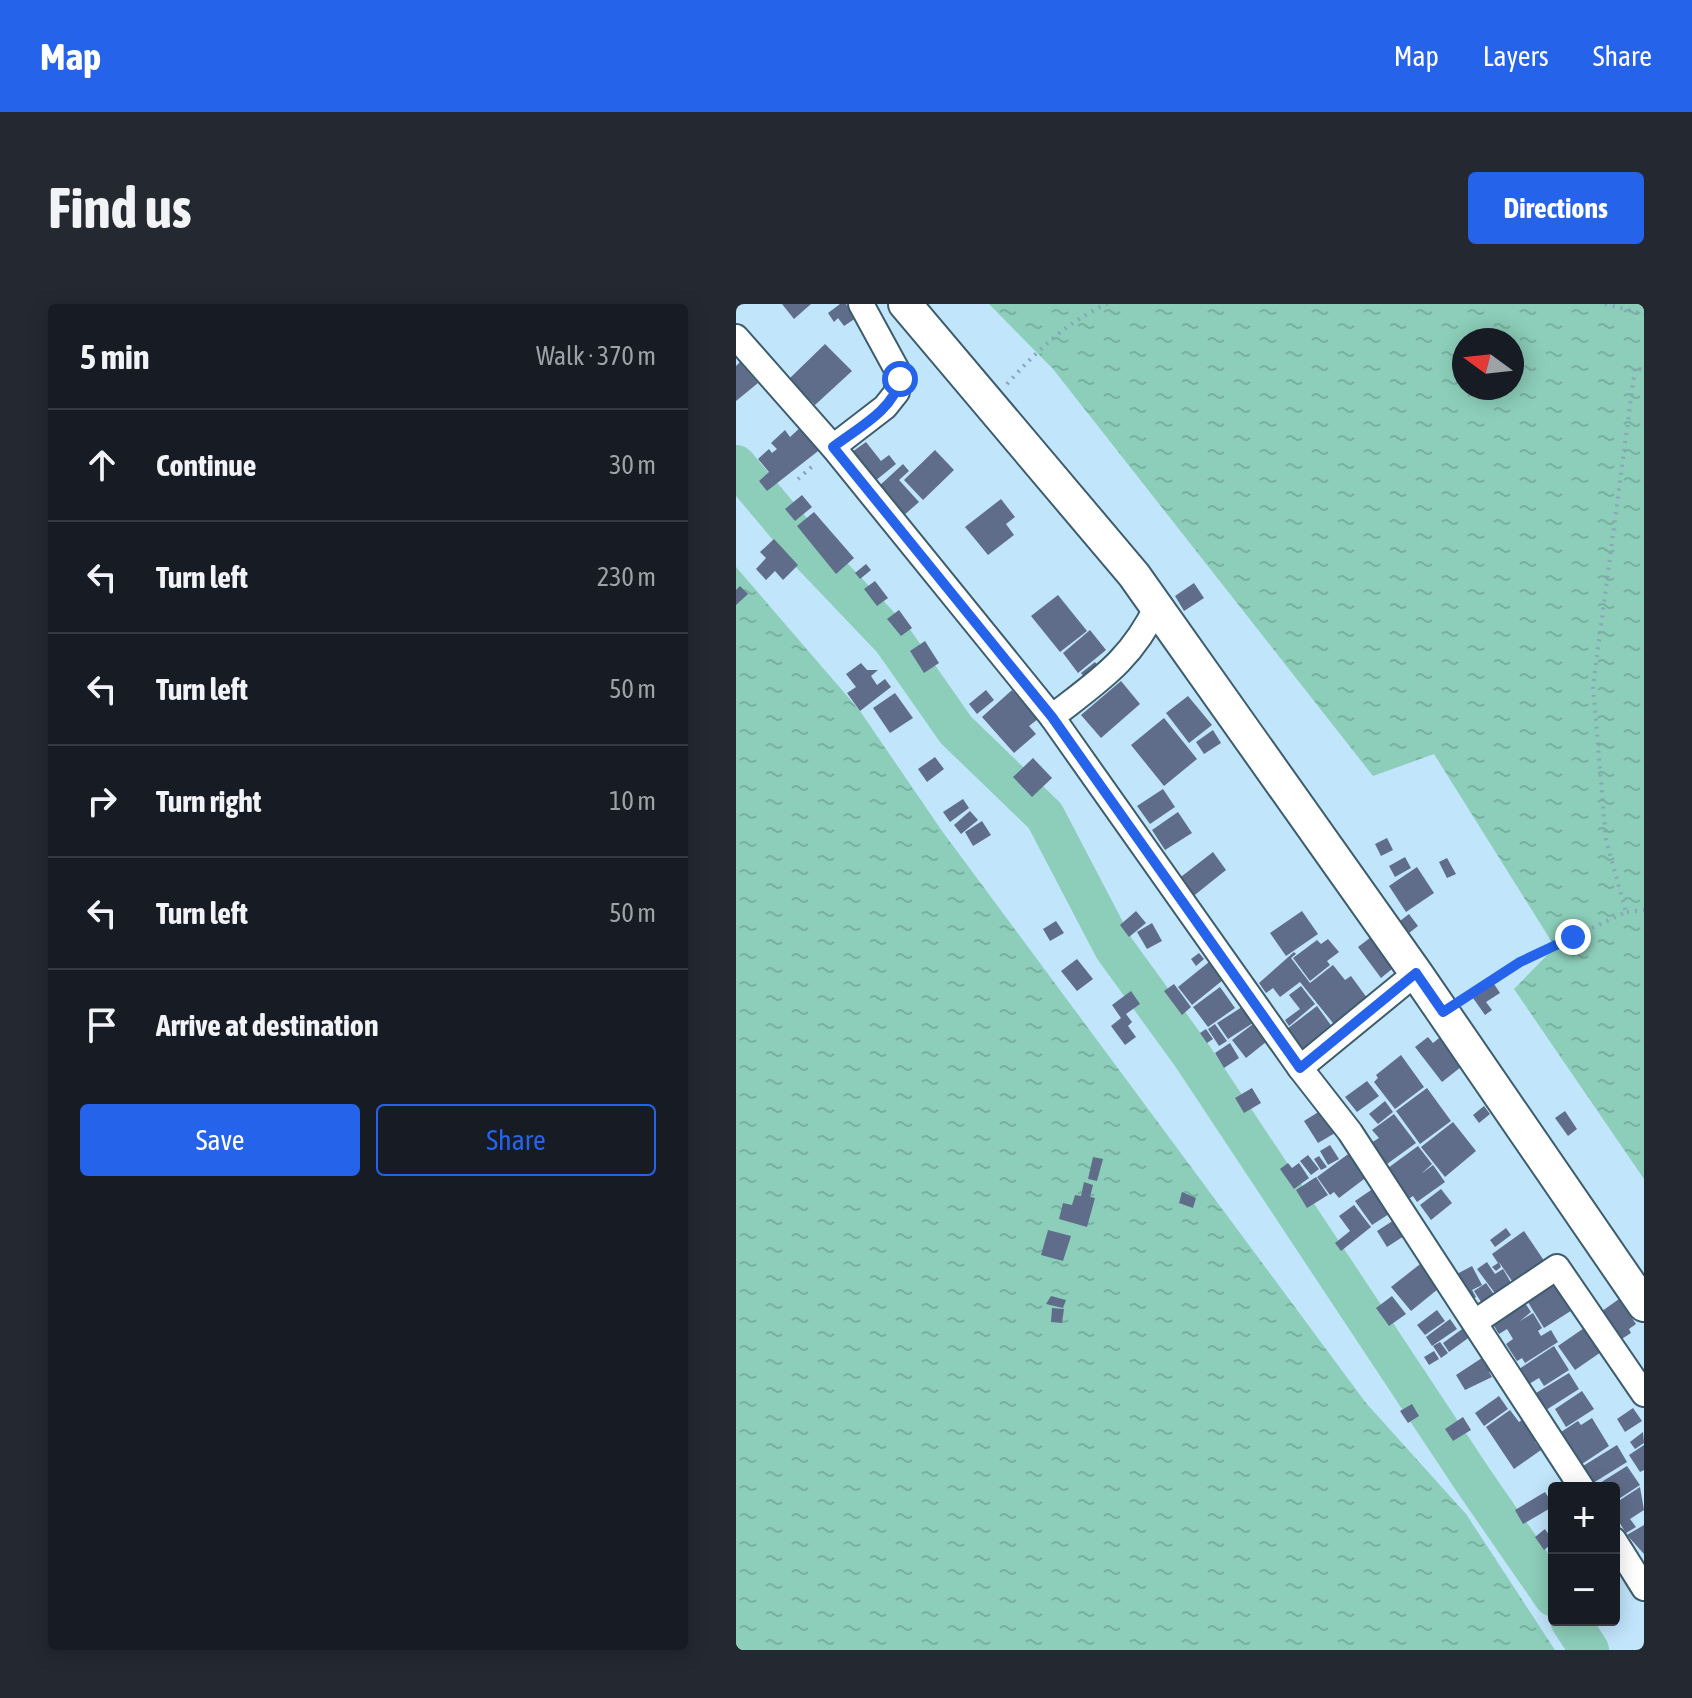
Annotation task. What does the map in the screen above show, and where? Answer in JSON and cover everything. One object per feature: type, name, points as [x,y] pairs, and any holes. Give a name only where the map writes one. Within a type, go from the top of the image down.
[{"type":"street","points":[[833,447],[885,407],[897,392],[897,370],[861,304]]},
{"type":"street","points":[[905,304],[1157,606],[1416,973],[1644,1305]]},
{"type":"street","points":[[736,337],[833,447],[1052,717],[1300,1068],[1350,1132],[1578,1482]]},
{"type":"street","points":[[1052,717],[1123,659],[1141,640],[1157,606]]},
{"type":"street","points":[[1300,1068],[1416,973]]},
{"type":"street","points":[[1475,1322],[1557,1267],[1644,1394]]},
{"type":"street","points":[[1620,1550],[1644,1588]]},
{"type":"path","points":[[989,404],[1036,352],[1078,316],[1107,304]]},
{"type":"path","points":[[1605,304],[1644,314]]},
{"type":"path","points":[[1626,912],[1606,840],[1593,686],[1635,368],[1644,370]]},
{"type":"path","points":[[1443,1012],[1520,962],[1626,912],[1644,910]]},
{"type":"water","points":[[989,304],[1644,304],[1644,1179],[1514,989],[1555,947],[1434,754],[1373,776],[1053,369]]},
{"type":"water","points":[[736,567],[860,711],[942,831],[1366,1403],[1466,1514],[1555,1650],[736,1650]]},
{"type":"building","points":[[782,304],[811,304],[794,319]]},
{"type":"building","points":[[840,304],[846,304],[856,318],[844,326],[838,318],[834,322],[828,313]]},
{"type":"building","points":[[825,344],[852,371],[815,405],[789,379]]},
{"type":"building","points":[[740,362],[758,383],[736,401],[736,366]]},
{"type":"building","points":[[802,426],[822,448],[767,491],[759,481],[769,472],[758,459],[769,449],[772,453],[777,449],[771,443],[785,430],[790,437]]},
{"type":"building","points":[[866,442],[881,461],[889,455],[896,464],[875,481],[852,452]]},
{"type":"building","points":[[935,450],[954,470],[923,500],[904,480]]},
{"type":"building","points":[[903,464],[909,471],[899,480],[919,502],[903,516],[878,487]]},
{"type":"building","points":[[802,495],[812,507],[795,521],[785,509]]},
{"type":"building","points":[[1001,499],[1015,517],[1006,524],[1014,535],[988,555],[965,527]]},
{"type":"building","points":[[814,512],[854,558],[836,574],[797,526]]},
{"type":"building","points":[[774,539],[798,565],[783,580],[775,571],[766,580],[756,569],[766,558],[760,552]]},
{"type":"building","points":[[866,564],[871,570],[860,579],[855,573]]},
{"type":"building","points":[[875,581],[888,598],[877,606],[864,589]]},
{"type":"building","points":[[1194,583],[1204,598],[1184,611],[1175,596]]},
{"type":"building","points":[[740,586],[748,594],[736,605],[736,590]]},
{"type":"building","points":[[1058,595],[1087,631],[1060,652],[1031,616]]},
{"type":"building","points":[[899,610],[912,628],[901,636],[887,619]]},
{"type":"building","points":[[1090,630],[1106,650],[1078,673],[1063,653]]},
{"type":"building","points":[[925,641],[939,663],[924,673],[910,651]]},
{"type":"building","points":[[1095,662],[1103,672],[1089,683],[1081,673]]},
{"type":"building","points":[[861,663],[867,670],[878,670],[871,676],[877,685],[885,679],[891,687],[860,711],[847,693],[856,687],[846,674]]},
{"type":"building","points":[[1121,681],[1140,704],[1101,738],[1081,715]]},
{"type":"building","points":[[986,690],[994,700],[977,714],[969,704]]},
{"type":"building","points":[[1012,690],[1038,719],[1029,726],[1036,734],[1014,753],[982,717]]},
{"type":"building","points":[[895,693],[913,718],[890,733],[873,708]]},
{"type":"building","points":[[1188,696],[1212,725],[1189,743],[1166,713]]},
{"type":"building","points":[[1164,718],[1197,759],[1164,786],[1131,745]]},
{"type":"building","points":[[1213,730],[1221,743],[1204,754],[1196,742]]},
{"type":"building","points":[[935,757],[944,769],[927,782],[918,769]]},
{"type":"building","points":[[1033,758],[1052,778],[1032,797],[1013,777]]},
{"type":"building","points":[[1163,789],[1175,807],[1150,824],[1137,806]]},
{"type":"building","points":[[963,799],[969,808],[950,822],[943,812]]},
{"type":"building","points":[[970,811],[978,820],[961,834],[954,825]]},
{"type":"building","points":[[1178,812],[1192,833],[1165,850],[1152,830]]},
{"type":"building","points":[[982,821],[991,835],[973,846],[965,832]]},
{"type":"building","points":[[1387,838],[1393,850],[1381,856],[1375,844]]},
{"type":"building","points":[[1213,852],[1226,870],[1191,898],[1177,880]]},
{"type":"building","points":[[1405,857],[1411,868],[1395,877],[1389,866]]},
{"type":"building","points":[[1447,858],[1456,874],[1447,878],[1439,862]]},
{"type":"building","points":[[1417,867],[1434,893],[1406,912],[1389,886]]},
{"type":"building","points":[[1136,911],[1146,923],[1129,937],[1120,925]]},
{"type":"building","points":[[1302,911],[1318,934],[1286,956],[1270,933]]},
{"type":"building","points":[[1409,914],[1418,926],[1409,933],[1400,921]]},
{"type":"building","points":[[1056,921],[1064,933],[1050,941],[1043,929]]},
{"type":"building","points":[[1152,923],[1162,941],[1147,949],[1137,932]]},
{"type":"building","points":[[1375,934],[1398,964],[1381,978],[1358,947]]},
{"type":"building","points":[[1328,939],[1339,952],[1327,961],[1330,965],[1310,981],[1293,958],[1317,940],[1321,944]]},
{"type":"building","points":[[1294,952],[1296,954],[1291,958],[1310,983],[1333,965],[1345,980],[1351,976],[1370,1002],[1337,1028],[1300,982],[1280,997],[1273,988],[1266,993],[1259,983]]},
{"type":"building","points":[[1199,953],[1204,959],[1196,966],[1191,959]]},
{"type":"building","points":[[1077,959],[1093,979],[1077,991],[1061,971]]},
{"type":"building","points":[[1209,962],[1223,980],[1192,1005],[1178,987]]},
{"type":"building","points":[[1174,984],[1191,1007],[1182,1015],[1164,991]]},
{"type":"building","points":[[1494,984],[1500,993],[1486,1002],[1492,1010],[1485,1015],[1473,998]]},
{"type":"building","points":[[1301,986],[1315,1004],[1289,1026],[1285,1020],[1300,1009],[1289,995]]},
{"type":"building","points":[[1220,987],[1235,1008],[1208,1027],[1193,1007]]},
{"type":"building","points":[[1131,991],[1140,1004],[1126,1014],[1132,1022],[1128,1026],[1136,1037],[1125,1045],[1111,1026],[1121,1018],[1112,1005]]},
{"type":"building","points":[[1317,1006],[1333,1028],[1304,1051],[1287,1029]]},
{"type":"building","points":[[1242,1007],[1253,1023],[1228,1039],[1217,1023]]},
{"type":"building","points":[[1257,1021],[1271,1038],[1246,1058],[1232,1040]]},
{"type":"building","points":[[1215,1024],[1227,1041],[1219,1046],[1208,1029]]},
{"type":"building","points":[[1206,1029],[1213,1039],[1207,1043],[1200,1033]]},
{"type":"building","points":[[1444,1034],[1466,1063],[1442,1082],[1415,1047],[1428,1037],[1433,1043]]},
{"type":"building","points":[[1230,1043],[1239,1058],[1224,1068],[1215,1053]]},
{"type":"building","points":[[1401,1055],[1424,1087],[1395,1109],[1374,1082],[1378,1078],[1376,1075]]},
{"type":"building","points":[[1367,1081],[1379,1096],[1357,1112],[1345,1097]]},
{"type":"building","points":[[1252,1088],[1261,1103],[1244,1113],[1235,1098]]},
{"type":"building","points":[[1427,1088],[1451,1121],[1420,1144],[1396,1111]]},
{"type":"building","points":[[1385,1101],[1393,1112],[1378,1124],[1369,1114]]},
{"type":"building","points":[[1484,1106],[1490,1114],[1479,1123],[1473,1115]]},
{"type":"building","points":[[1320,1111],[1335,1133],[1318,1143],[1304,1121]]},
{"type":"building","points":[[1565,1111],[1577,1129],[1568,1136],[1555,1118]]},
{"type":"building","points":[[1394,1114],[1416,1143],[1387,1164],[1371,1143],[1379,1138],[1372,1130]]},
{"type":"building","points":[[1453,1122],[1476,1151],[1445,1177],[1421,1147]]},
{"type":"building","points":[[1330,1145],[1339,1159],[1328,1165],[1320,1151]]},
{"type":"building","points":[[1418,1146],[1432,1164],[1421,1174],[1433,1165],[1445,1182],[1417,1202],[1413,1196],[1407,1200],[1388,1168]]},
{"type":"building","points":[[1351,1152],[1368,1176],[1339,1198],[1334,1192],[1330,1195],[1317,1177]]},
{"type":"building","points":[[1308,1155],[1319,1169],[1311,1175],[1300,1161]]},
{"type":"building","points":[[1319,1156],[1327,1167],[1321,1170],[1314,1159]]},
{"type":"building","points":[[1093,1157],[1103,1159],[1097,1181],[1088,1179]]},
{"type":"building","points":[[1288,1163],[1292,1168],[1299,1163],[1309,1178],[1294,1189],[1280,1169]]},
{"type":"building","points":[[1316,1177],[1328,1195],[1307,1208],[1296,1190]]},
{"type":"building","points":[[1084,1182],[1093,1185],[1090,1197],[1095,1198],[1087,1227],[1059,1219],[1063,1203],[1072,1205],[1075,1195],[1081,1196]]},
{"type":"building","points":[[1377,1186],[1382,1194],[1378,1198],[1389,1214],[1372,1225],[1355,1201]]},
{"type":"building","points":[[1441,1189],[1452,1203],[1431,1220],[1420,1205]]},
{"type":"building","points":[[1182,1192],[1196,1198],[1193,1208],[1179,1203]]},
{"type":"building","points":[[1354,1205],[1371,1227],[1341,1251],[1335,1243],[1350,1231],[1339,1216]]},
{"type":"building","points":[[1394,1220],[1404,1236],[1387,1247],[1377,1231]]},
{"type":"building","points":[[1506,1228],[1511,1235],[1495,1247],[1490,1240]]},
{"type":"building","points":[[1048,1230],[1071,1236],[1063,1261],[1041,1255]]},
{"type":"building","points":[[1524,1231],[1547,1265],[1516,1287],[1499,1262],[1501,1267],[1496,1271],[1492,1267],[1498,1263],[1492,1254]]},
{"type":"building","points":[[1424,1261],[1443,1285],[1411,1311],[1391,1287]]},
{"type":"building","points":[[1487,1262],[1495,1274],[1503,1269],[1513,1286],[1497,1296],[1477,1269]]},
{"type":"building","points":[[1472,1266],[1482,1285],[1472,1290],[1476,1297],[1469,1301],[1455,1275]]},
{"type":"building","points":[[1558,1278],[1577,1307],[1544,1328],[1526,1299]]},
{"type":"building","points":[[1486,1283],[1495,1296],[1483,1305],[1474,1291]]},
{"type":"building","points":[[1051,1296],[1066,1300],[1063,1308],[1046,1304]]},
{"type":"building","points":[[1392,1296],[1406,1314],[1389,1326],[1376,1308]]},
{"type":"building","points":[[1619,1299],[1636,1324],[1629,1329],[1631,1333],[1617,1342],[1598,1314]]},
{"type":"building","points":[[1523,1300],[1531,1312],[1520,1321],[1533,1313],[1542,1328],[1538,1331],[1541,1336],[1551,1330],[1558,1342],[1525,1363],[1522,1358],[1517,1361],[1506,1344],[1513,1339],[1507,1329],[1499,1334],[1491,1321]]},
{"type":"building","points":[[1052,1308],[1064,1309],[1062,1323],[1051,1322]]},
{"type":"building","points":[[1437,1310],[1445,1321],[1425,1335],[1417,1325]]},
{"type":"building","points":[[1450,1319],[1457,1329],[1432,1346],[1426,1337]]},
{"type":"building","points":[[1587,1326],[1604,1350],[1575,1370],[1558,1346]]},
{"type":"building","points":[[1465,1327],[1471,1336],[1449,1352],[1443,1343]]},
{"type":"building","points":[[1440,1342],[1448,1353],[1441,1358],[1433,1346]]},
{"type":"building","points":[[1554,1346],[1569,1370],[1544,1386],[1539,1378],[1529,1384],[1519,1369]]},
{"type":"building","points":[[1434,1351],[1439,1359],[1429,1365],[1424,1357]]},
{"type":"building","points":[[1488,1354],[1496,1367],[1489,1372],[1492,1377],[1465,1390],[1456,1375]]},
{"type":"building","points":[[1569,1373],[1579,1389],[1546,1410],[1536,1393]]},
{"type":"building","points":[[1582,1391],[1594,1409],[1566,1427],[1555,1409]]},
{"type":"building","points":[[1499,1396],[1508,1409],[1484,1426],[1475,1413]]},
{"type":"building","points":[[1412,1404],[1419,1416],[1408,1423],[1400,1411]]},
{"type":"building","points":[[1633,1408],[1642,1421],[1625,1432],[1617,1419]]},
{"type":"building","points":[[1510,1410],[1519,1422],[1526,1417],[1540,1439],[1535,1442],[1541,1450],[1514,1469],[1486,1427]]},
{"type":"building","points":[[1463,1417],[1471,1430],[1453,1441],[1445,1429]]},
{"type":"building","points":[[1592,1418],[1609,1446],[1582,1464],[1561,1432],[1578,1421],[1581,1425]]},
{"type":"building","points":[[1643,1432],[1644,1443],[1635,1449],[1630,1442]]},
{"type":"building","points":[[1617,1445],[1627,1462],[1595,1482],[1583,1466]]},
{"type":"building","points":[[1644,1445],[1644,1470],[1640,1472],[1629,1455]]},
{"type":"building","points":[[1627,1466],[1640,1485],[1620,1498],[1620,1482],[1602,1482]]},
{"type":"building","points":[[1640,1487],[1644,1510],[1630,1519],[1636,1527],[1626,1533],[1620,1524],[1620,1500]]},
{"type":"building","points":[[1545,1492],[1548,1497],[1548,1509],[1523,1524],[1515,1510]]},
{"type":"building","points":[[1644,1525],[1644,1554],[1627,1535]]},
{"type":"building","points":[[1545,1529],[1548,1547],[1544,1550],[1535,1537]]},
{"type":"waterway","points":[[736,465],[811,554],[893,640],[956,730],[1045,816],[1114,948],[1191,1054],[1548,1588]]},
{"type":"waterway","points":[[1574,1626],[1589,1650]]},
{"type":"route","points":[[900,379],[897,392],[885,407],[833,447],[1052,717],[1300,1068],[1416,973],[1443,1012],[1520,962],[1573,937]]}]
